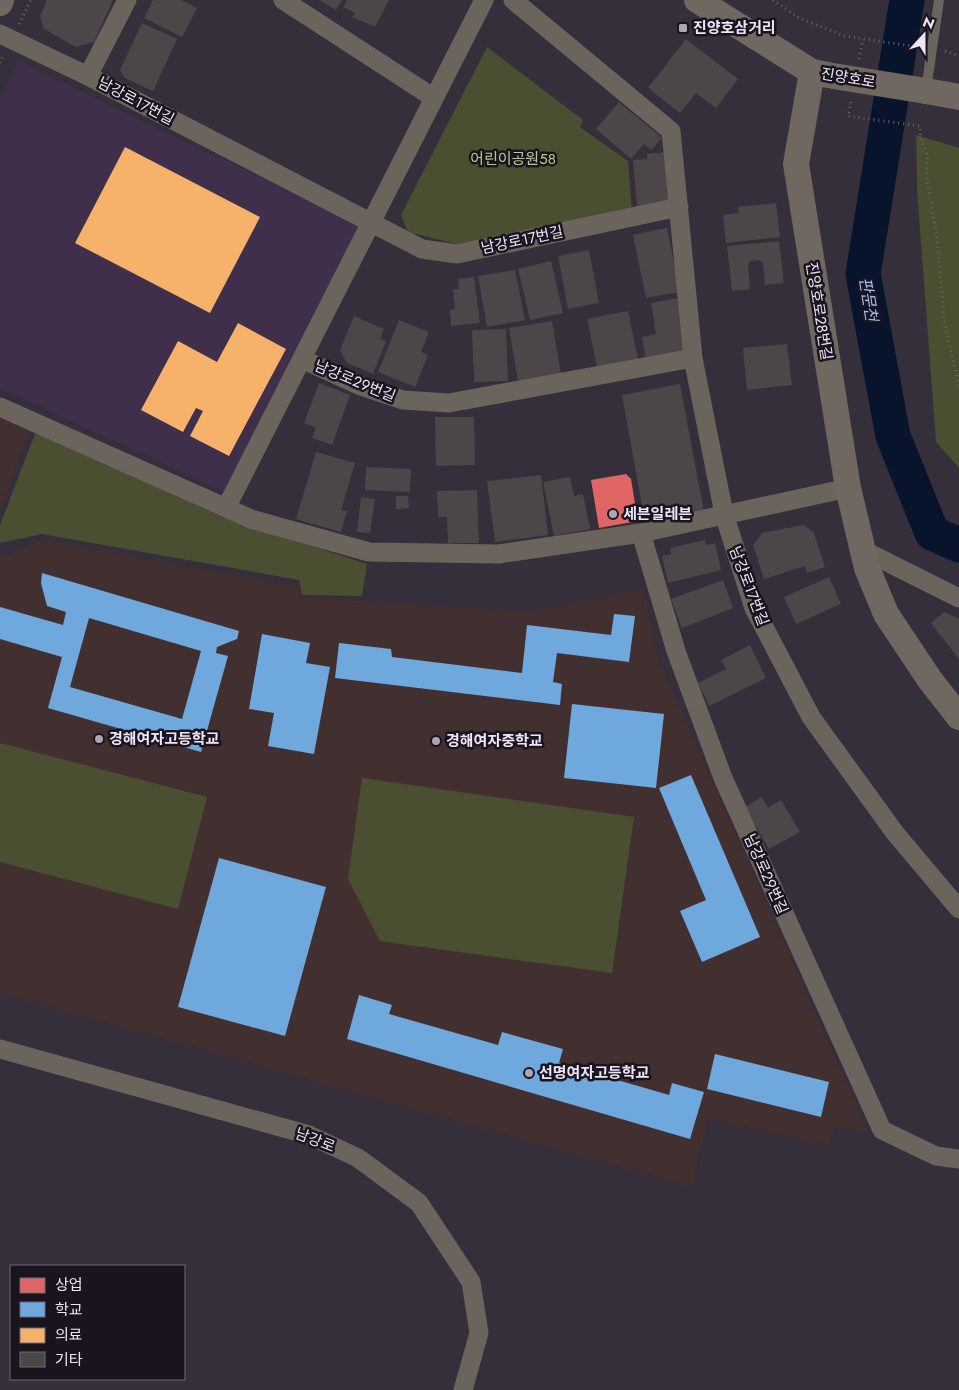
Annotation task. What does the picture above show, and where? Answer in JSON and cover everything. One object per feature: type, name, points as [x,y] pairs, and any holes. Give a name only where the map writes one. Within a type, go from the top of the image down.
[{"type":"street","name":"남강로17번길","points":[[88,76],[127,0]]},
{"type":"street","points":[[283,0],[434,98]]},
{"type":"street","points":[[302,359],[484,0]]},
{"type":"street","name":"남강로17번길","points":[[513,0],[672,131],[693,358],[724,514],[754,608],[811,717],[895,833],[959,909]]},
{"type":"street","name":"진양호로","points":[[697,0],[823,74],[959,97]]},
{"type":"street","name":"남강로17번길","points":[[0,34],[88,76],[422,249],[457,254],[678,207]]},
{"type":"street","name":"진양호로28번길","points":[[823,74],[796,164],[848,488],[867,568],[886,614],[930,680],[959,717]]},
{"type":"street","name":"남강로29번길","points":[[226,508],[302,359],[361,386],[403,400],[450,403],[693,358]]},
{"type":"street","points":[[0,408],[251,519],[369,552],[498,554],[641,533],[848,488]]},
{"type":"street","name":"남강로29번길","points":[[641,533],[676,651],[723,778],[882,1130],[936,1156],[959,1159]]},
{"type":"street","points":[[863,550],[959,598]]},
{"type":"street","name":"남강로","points":[[0,1049],[309,1135],[358,1158],[418,1203],[471,1282],[479,1333],[463,1390]]},
{"type":"lane","points":[[926,91],[939,0]]},
{"type":"path","points":[[773,0],[799,18],[844,36],[921,48]]},
{"type":"path","points":[[848,116],[920,126],[921,140],[927,154],[927,181],[937,236],[944,321],[959,387]]},
{"type":"shaded area","points":[[18,61],[362,226],[227,493],[0,388],[0,98]]},
{"type":"shaded area","points":[[0,418],[29,431],[0,513]]},
{"type":"shaded area","points":[[44,540],[299,587],[299,597],[529,612],[644,589],[657,657],[869,1134],[835,1127],[827,1145],[708,1119],[692,1187],[0,993],[0,557]]},
{"type":"green space","name":"어린이공원58","points":[[487,47],[583,120],[580,127],[628,161],[632,211],[460,245],[408,232],[401,215]]},
{"type":"green space","points":[[916,135],[959,148],[959,468],[936,442],[917,189]]},
{"type":"green space","points":[[36,431],[222,517],[367,564],[362,596],[302,595],[299,580],[42,534],[0,543],[0,525]]},
{"type":"green space","points":[[0,743],[207,797],[178,909],[0,862]]},
{"type":"green space","points":[[362,778],[634,817],[612,973],[380,941],[348,879]]},
{"type":"building: 상업","points":[[626,474],[631,479],[638,521],[599,528],[591,480]]},
{"type":"building: 학교","name":"경해여자고등학교","points":[[42,573],[239,631],[237,639],[217,647],[216,653],[228,656],[201,752],[48,708],[62,657],[0,639],[0,607],[63,625],[66,612],[47,606],[41,583]],"holes":[[[89,618],[201,651],[182,719],[70,687]]]},
{"type":"building: 학교","name":"경해여자중학교","points":[[614,614],[635,616],[629,662],[557,653],[553,682],[562,684],[560,705],[335,678],[339,643],[391,649],[392,657],[522,673],[527,625],[611,635]]},
{"type":"building: 학교","points":[[262,634],[310,643],[306,663],[330,667],[314,754],[268,746],[274,713],[249,709]]},
{"type":"building: 학교","points":[[572,704],[664,714],[656,788],[564,778]]},
{"type":"building: 학교","points":[[691,775],[760,937],[702,962],[680,911],[706,900],[659,788]]},
{"type":"building: 학교","points":[[219,858],[326,887],[285,1036],[178,1007]]},
{"type":"building: 학교","name":"선명여자고등학교","points":[[359,995],[392,1005],[389,1014],[498,1045],[502,1032],[563,1049],[559,1063],[669,1095],[672,1083],[704,1092],[690,1139],[347,1039]]},
{"type":"building: 학교","points":[[715,1054],[829,1082],[821,1117],[707,1089]]},
{"type":"building: 의료","points":[[125,147],[260,217],[210,313],[75,243]]},
{"type":"building: 의료","points":[[238,323],[286,349],[229,456],[190,436],[203,411],[196,408],[183,432],[141,410],[178,341],[217,362]]},
{"type":"building: 기타","points":[[47,0],[113,0],[94,42],[76,47],[44,29],[40,16]]},
{"type":"building: 기타","points":[[153,0],[181,0],[197,8],[182,37],[144,18]]},
{"type":"building: 기타","points":[[319,0],[342,0],[336,10]]},
{"type":"building: 기타","points":[[347,0],[389,0],[375,27],[352,17],[355,13],[343,7]]},
{"type":"building: 기타","points":[[142,23],[177,39],[153,91],[125,78],[120,70]]},
{"type":"building: 기타","points":[[686,39],[738,79],[716,108],[696,93],[680,113],[648,88]]},
{"type":"building: 기타","points":[[619,102],[662,138],[651,150],[644,144],[631,159],[596,129]]},
{"type":"building: 기타","points":[[668,152],[671,196],[666,204],[637,206],[633,160],[647,159],[647,154]]},
{"type":"building: 기타","points":[[776,203],[780,237],[726,243],[723,215],[739,213],[738,207]]},
{"type":"building: 기타","points":[[667,228],[680,292],[646,298],[633,235]]},
{"type":"building: 기타","points":[[779,241],[784,283],[765,285],[763,263],[759,260],[750,261],[748,266],[750,289],[732,291],[727,246]]},
{"type":"building: 기타","points":[[589,250],[599,303],[568,309],[558,256]]},
{"type":"building: 기타","points":[[551,261],[563,313],[530,320],[518,269]]},
{"type":"building: 기타","points":[[515,270],[525,320],[487,327],[478,276]]},
{"type":"building: 기타","points":[[474,277],[480,323],[451,326],[450,310],[455,309],[453,289],[459,289],[458,279]]},
{"type":"building: 기타","points":[[678,298],[687,355],[646,361],[642,337],[656,334],[651,303]]},
{"type":"building: 기타","points":[[628,311],[639,364],[598,372],[587,319]]},
{"type":"building: 기타","points":[[354,316],[384,329],[380,339],[386,341],[373,374],[347,363],[340,350]]},
{"type":"building: 기타","points":[[399,320],[429,332],[421,352],[428,355],[415,387],[378,372]]},
{"type":"building: 기타","points":[[552,321],[561,374],[518,381],[509,328]]},
{"type":"building: 기타","points":[[506,329],[508,381],[474,382],[472,330]]},
{"type":"building: 기타","points":[[787,344],[792,385],[747,390],[743,348]]},
{"type":"building: 기타","points":[[319,383],[350,395],[332,445],[312,438],[316,428],[304,423]]},
{"type":"building: 기타","points":[[680,384],[704,512],[645,522],[622,395]]},
{"type":"building: 기타","points":[[435,417],[474,417],[475,465],[436,466]]},
{"type":"building: 기타","points":[[316,452],[355,463],[341,510],[347,511],[341,532],[296,519]]},
{"type":"building: 기타","points":[[366,467],[411,469],[410,492],[365,490]]},
{"type":"building: 기타","points":[[541,475],[548,535],[495,542],[487,481]]},
{"type":"building: 기타","points":[[570,477],[574,496],[583,494],[590,529],[554,536],[543,482]]},
{"type":"building: 기타","points":[[477,490],[479,543],[448,543],[447,517],[438,517],[437,491]]},
{"type":"building: 기타","points":[[396,496],[408,496],[409,508],[396,509]]},
{"type":"building: 기타","points":[[361,497],[375,499],[370,533],[357,532]]},
{"type":"building: 기타","points":[[804,525],[814,533],[825,567],[807,573],[805,566],[764,579],[753,545],[762,533]]},
{"type":"building: 기타","points":[[705,540],[706,545],[715,543],[721,570],[668,583],[662,556],[671,554],[670,548]]},
{"type":"building: 기타","points":[[829,577],[841,604],[796,624],[784,597]]},
{"type":"building: 기타","points":[[723,580],[733,608],[682,628],[671,599]]},
{"type":"building: 기타","points":[[944,612],[959,619],[959,659],[931,623]]},
{"type":"building: 기타","points":[[750,645],[766,678],[709,706],[698,683],[726,669],[721,660]]},
{"type":"building: 기타","points":[[762,797],[768,808],[781,800],[800,832],[769,849],[745,807]]},
{"type":"waterway","name":"판문천","points":[[907,0],[863,274],[893,436],[932,533],[959,545]]},
{"type":"place","name":"진양호삼거리","points":[[683,28]]},
{"type":"place","name":"세븐일레븐","points":[[613,514]]},
{"type":"place","name":"경해여자고등학교","points":[[99,739]]},
{"type":"place","name":"경해여자중학교","points":[[436,741]]},
{"type":"place","name":"선명여자고등학교","points":[[529,1073]]}]
